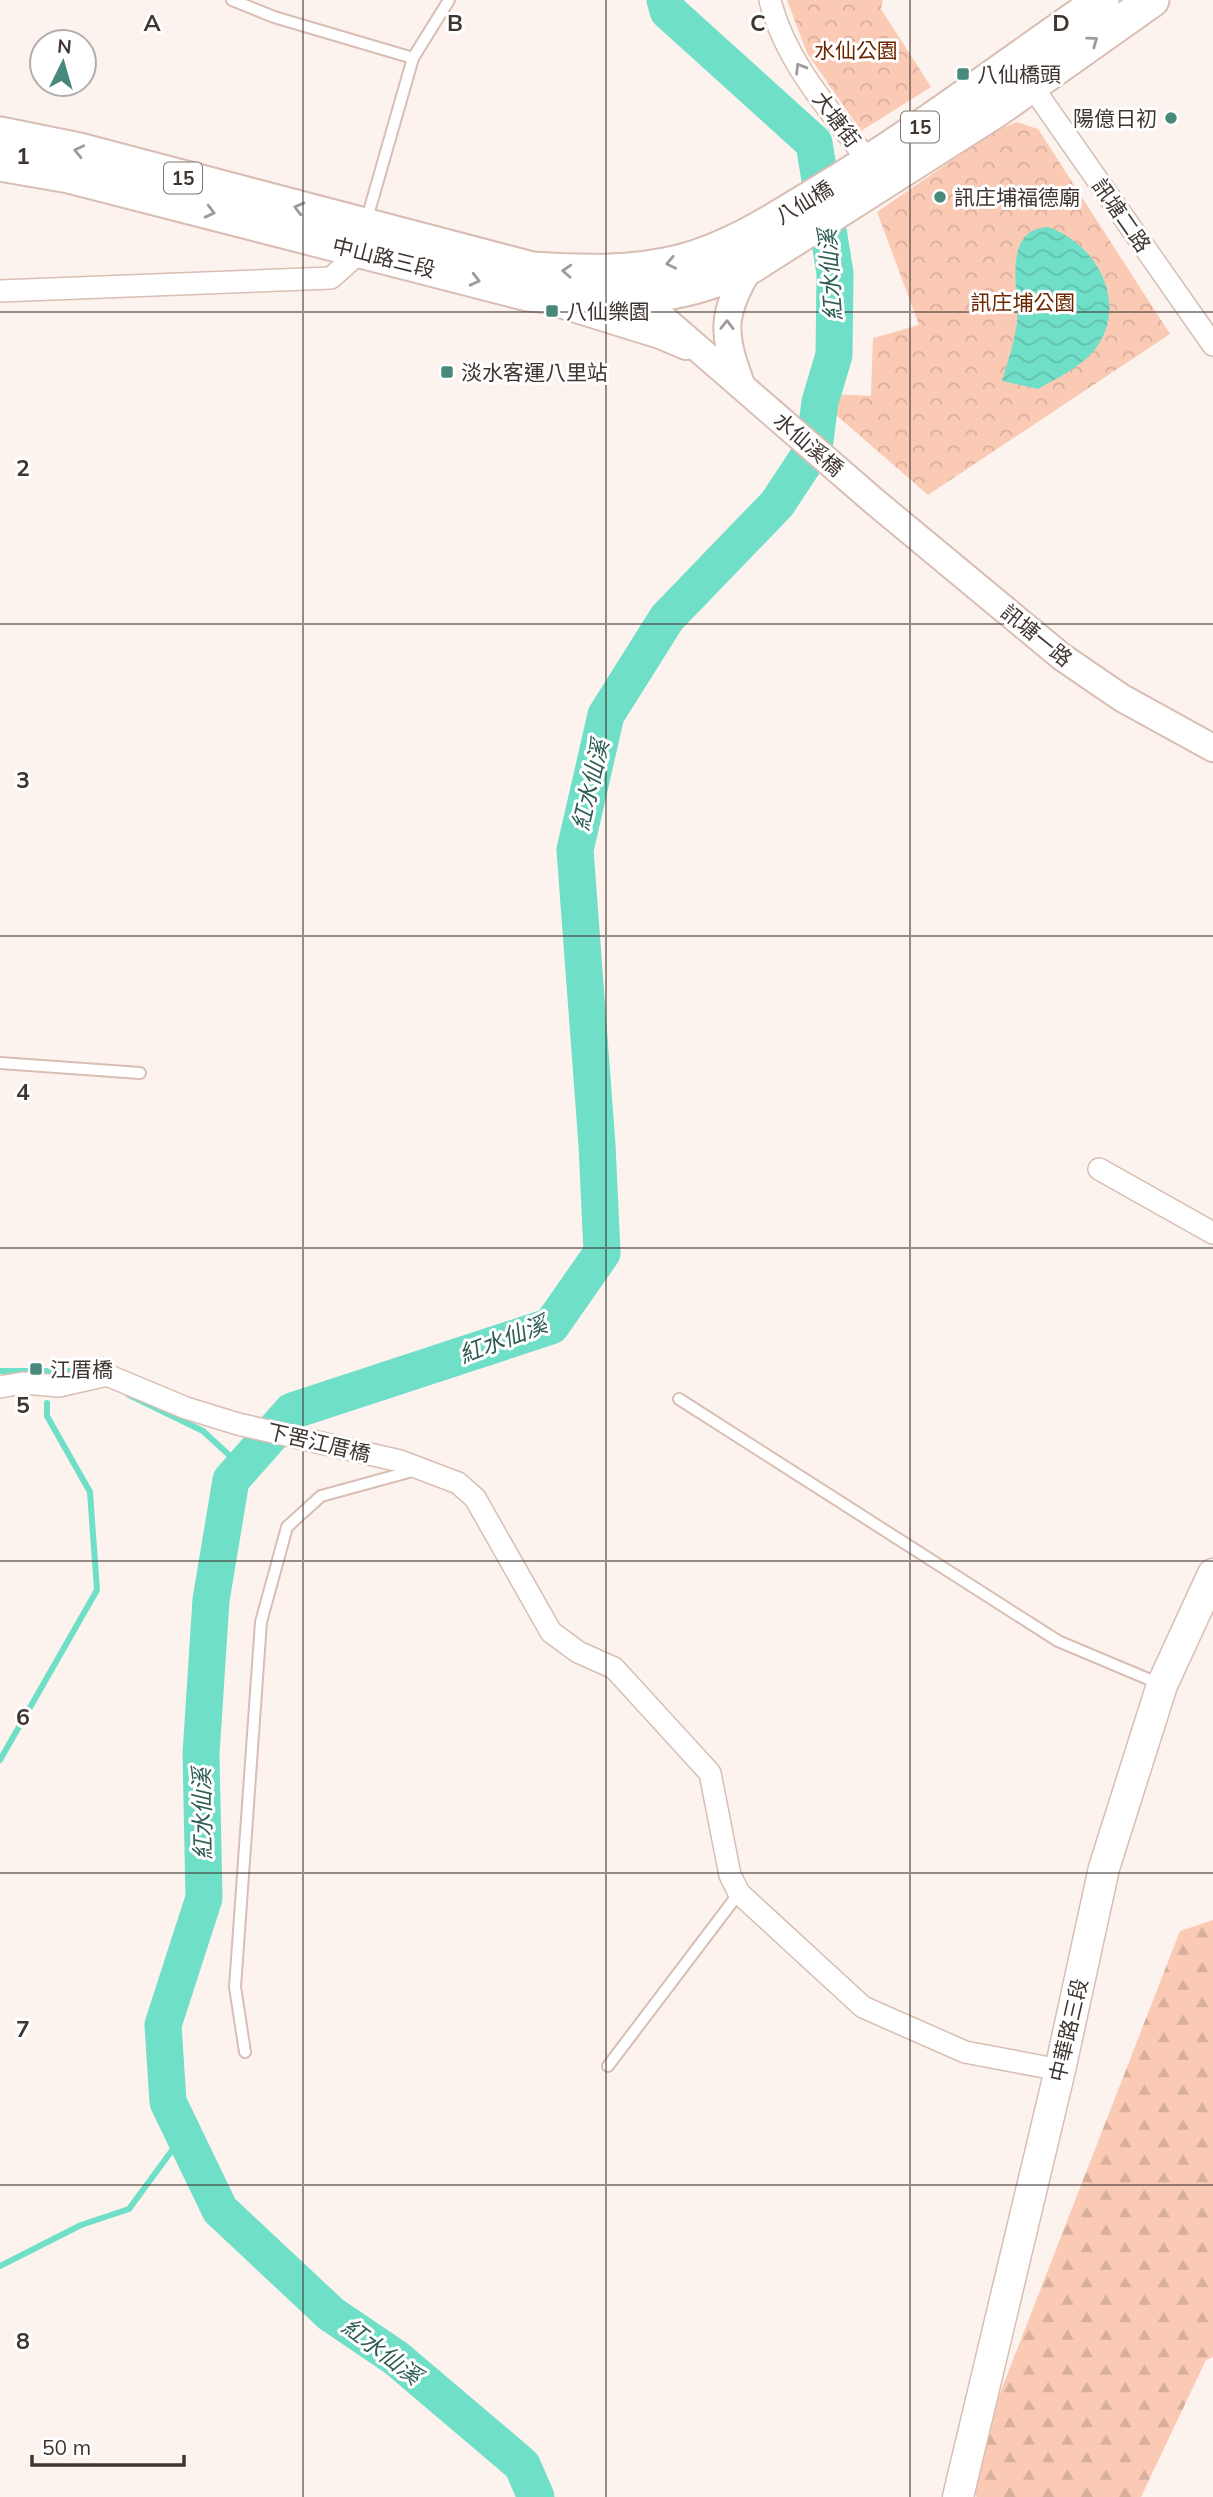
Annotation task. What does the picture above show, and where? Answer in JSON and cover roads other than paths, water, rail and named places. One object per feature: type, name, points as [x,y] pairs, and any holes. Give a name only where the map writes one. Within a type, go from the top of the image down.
[{"type":"main road","name":"15","points":[[866,175],[1102,0]]},
{"type":"main road","name":"15","points":[[866,175],[1031,85],[1152,0]]},
{"type":"main road","name":"中山路三段","points":[[0,134],[79,150],[363,238],[528,294],[593,299],[638,284],[679,262],[715,250],[756,253]]},
{"type":"main road","name":"中山路三段","points":[[0,164],[363,238],[532,269],[588,272],[638,284]]},
{"type":"main road","name":"八仙橋","points":[[756,253],[866,175]]},
{"type":"main road","name":"中華路三段","points":[[958,2497],[1060,2070],[1104,1868],[1162,1685],[1213,1574]]},
{"type":"street","name":"大塘街","points":[[770,0],[776,25],[866,175]]},
{"type":"street","name":"訊塘二路","points":[[1031,85],[1211,338]]},
{"type":"street","points":[[0,291],[331,278],[363,238]]},
{"type":"street","points":[[742,385],[727,336],[727,313],[735,291],[756,253]]},
{"type":"street","points":[[638,284],[704,353],[742,385]]},
{"type":"street","points":[[528,294],[660,335],[704,353]]},
{"type":"street","name":"水仙溪橋","points":[[742,385],[875,502]]},
{"type":"street","name":"訊塘一路","points":[[875,502],[1062,657],[1122,698],[1213,748]]},
{"type":"street","points":[[1099,1169],[1213,1233]]},
{"type":"street","name":"下罟江厝橋","points":[[0,1387],[23,1383],[59,1386],[107,1374],[186,1408],[238,1424],[400,1461],[458,1483],[475,1498],[551,1632],[578,1652],[614,1668],[710,1773],[730,1875],[739,1893]]},
{"type":"street","points":[[739,1893],[863,2007],[965,2052],[1060,2070]]},
{"type":"lane","points":[[233,0],[274,18],[412,58]]},
{"type":"lane","points":[[363,238],[412,58],[449,0]]},
{"type":"lane","points":[[0,1063],[140,1073]]},
{"type":"lane","points":[[679,1399],[1058,1641],[1162,1685]]},
{"type":"lane","points":[[245,2052],[235,1987],[261,1622],[286,1527],[321,1496],[422,1469]]},
{"type":"lane","points":[[608,2066],[739,1893]]},
{"type":"water","points":[[1048,227],[1066,235],[1095,262],[1109,298],[1109,317],[1103,335],[1092,353],[1073,369],[1038,389],[1002,381],[1017,323],[1018,251],[1023,239],[1033,231]]},
{"type":"waterway","name":"紅水仙溪","points":[[536,2497],[522,2465],[396,2358],[331,2314],[220,2210],[168,2102],[163,2025],[204,1898],[201,1754],[211,1600],[231,1480],[292,1411],[551,1326],[602,1253],[597,1145],[575,850],[606,715],[667,618],[777,504],[814,448],[820,402],[834,355],[835,273],[814,143],[668,11],[665,0]]},
{"type":"waterway","points":[[0,1371],[79,1371]]},
{"type":"waterway","points":[[129,1395],[203,1431],[242,1467]]},
{"type":"waterway","points":[[0,1760],[97,1590],[90,1492],[47,1416],[47,1403]]},
{"type":"waterway","points":[[0,2266],[81,2225],[129,2209],[184,2134]]},
{"type":"place","name":"八仙橋頭","points":[[963,74]]},
{"type":"place","name":"陽億日初","points":[[1171,118]]},
{"type":"place","name":"訊庄埔福德廟","points":[[940,197]]},
{"type":"place","name":"八仙樂園","points":[[552,311]]},
{"type":"place","name":"淡水客運八里站","points":[[447,372]]},
{"type":"place","name":"江厝橋","points":[[36,1369]]},
{"type":"park label","name":"水仙公園","points":[[856,50]]},
{"type":"park label","name":"訊庄埔公園","points":[[1023,302]]}]
